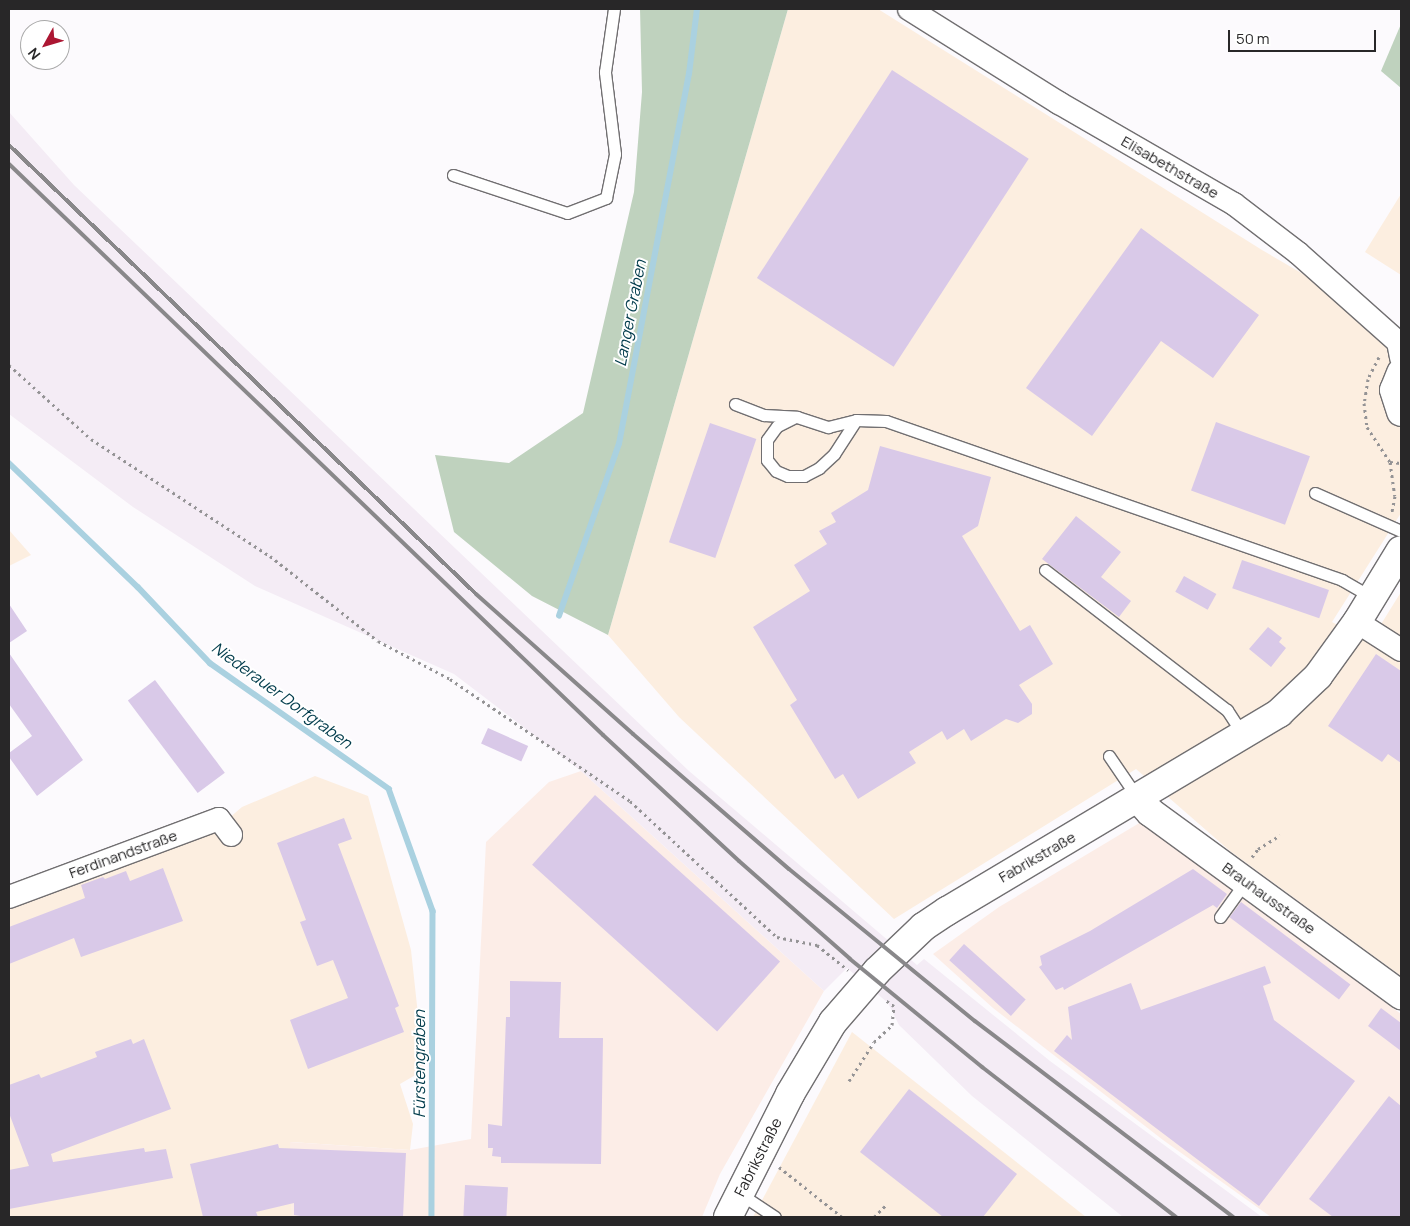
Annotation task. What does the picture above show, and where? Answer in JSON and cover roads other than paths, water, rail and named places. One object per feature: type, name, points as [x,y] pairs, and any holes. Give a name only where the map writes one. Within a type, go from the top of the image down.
[{"type":"street","name":"Elisabethstraße","points":[[909,9],[1059,103],[1234,204],[1298,253],[1400,350]]},
{"type":"street","points":[[1401,373],[1394,390],[1401,412]]},
{"type":"street","name":"Fabrikstraße","points":[[734,1205],[790,1094],[833,1022],[922,927],[1244,736],[1295,699],[1318,676],[1365,609],[1401,550]]},
{"type":"street","points":[[1401,572],[1365,609],[1401,650]]},
{"type":"street","name":"Brauhausstraße","points":[[1138,799],[1150,812],[1401,995]]},
{"type":"street","name":"Ferdinandstraße","points":[[9,897],[219,819],[231,835]]},
{"type":"lane","points":[[453,175],[567,212],[606,198],[615,154],[605,72],[614,9]]},
{"type":"lane","points":[[734,404],[764,415],[797,417],[828,427],[856,420],[886,421],[1120,500],[1342,580],[1365,609]]},
{"type":"lane","points":[[797,417],[777,426],[768,440],[768,460],[776,470],[788,476],[804,476],[819,468],[834,454],[856,420]]},
{"type":"lane","points":[[1315,493],[1401,531]]},
{"type":"lane","points":[[1045,570],[1227,710],[1244,736]]},
{"type":"lane","points":[[1110,756],[1138,799]]},
{"type":"lane","points":[[1220,917],[1242,878]]},
{"type":"lane","points":[[734,1205],[776,1217]]},
{"type":"waterway","name":"Langer Graben","points":[[559,616],[619,444],[689,74],[697,9]]},
{"type":"waterway","name":"Niederauer Dorfgraben","points":[[9,463],[138,587],[210,663],[389,789],[433,911],[432,1217]]},
{"type":"railway","points":[[9,145],[476,594],[633,734],[789,869],[975,1021],[1233,1217]]},
{"type":"railway","points":[[9,164],[603,735],[739,861],[850,959],[982,1067],[1176,1217]]},
{"type":"water label","name":"Fürstengraben","points":[[419,1064]]}]
